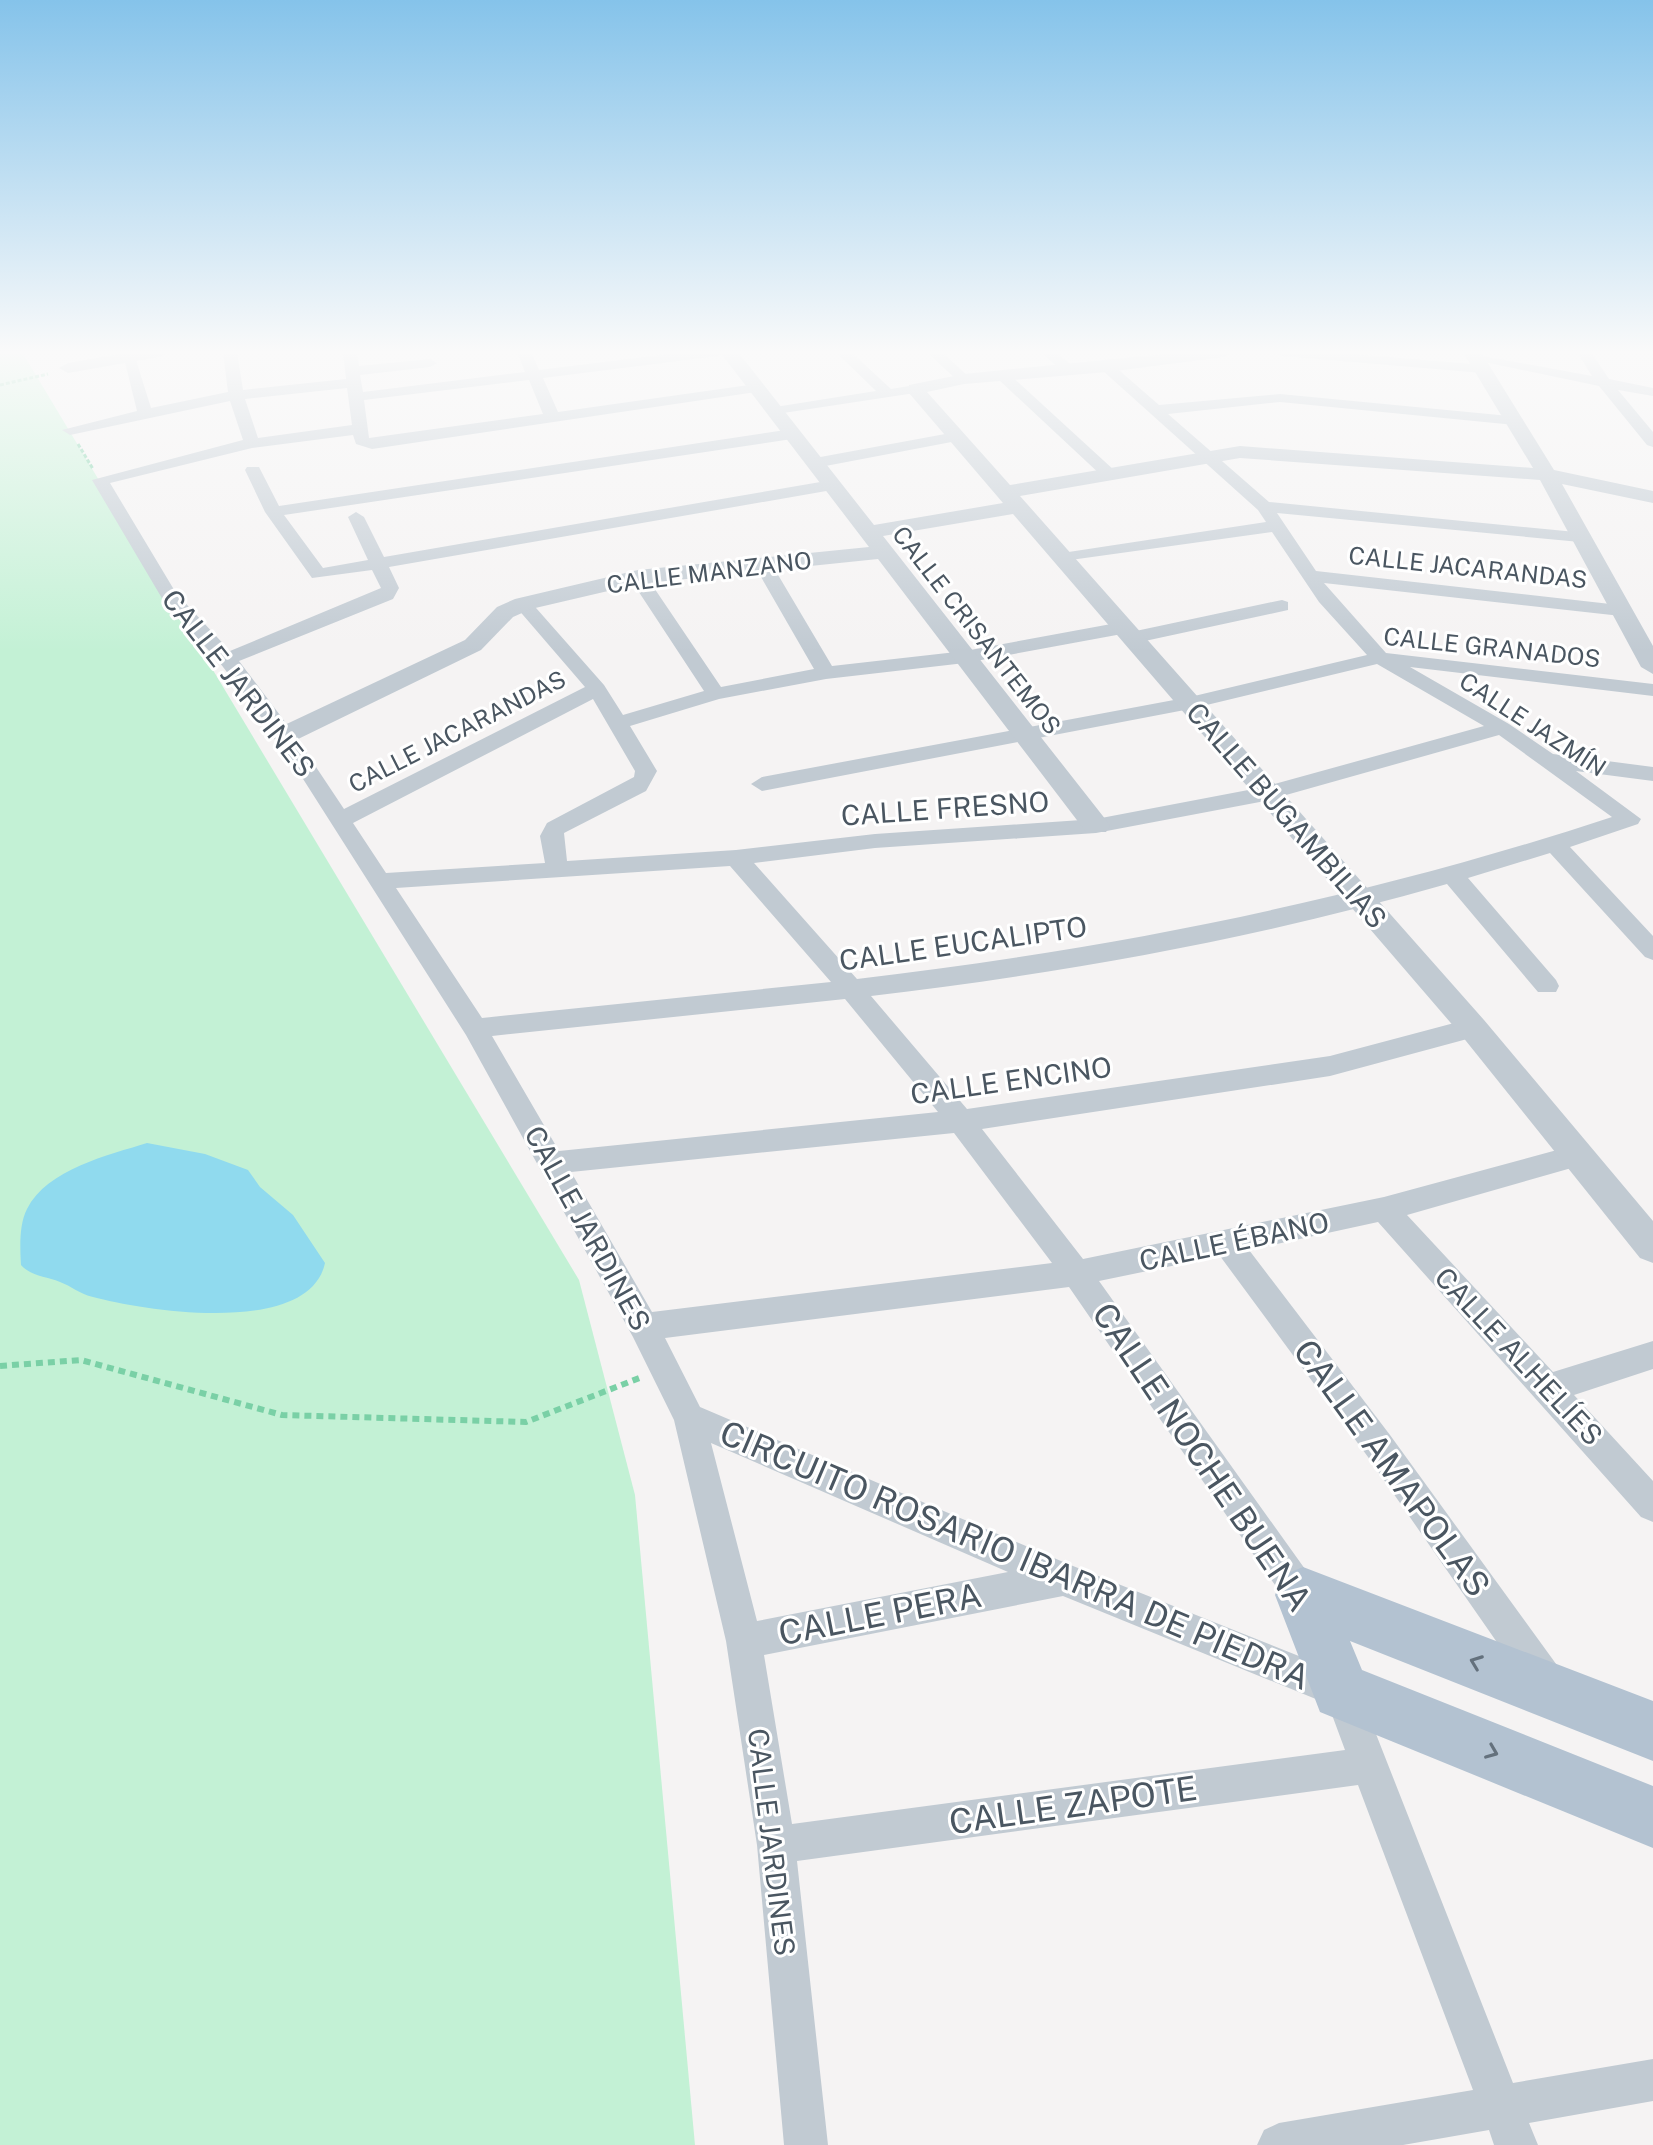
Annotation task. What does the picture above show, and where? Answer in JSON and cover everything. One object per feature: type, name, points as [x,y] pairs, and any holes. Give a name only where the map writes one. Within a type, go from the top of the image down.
[{"type":"main road","points":[[1303,1595],[1653,1731]]},
{"type":"main road","name":"CALLE NOCHE BUENA","points":[[1303,1595],[1341,1691]]},
{"type":"main road","points":[[1341,1691],[1653,1817]]},
{"type":"street","points":[[100,480],[215,452]]},
{"type":"street","points":[[273,512],[672,452]]},
{"type":"street","name":"CALLE CRISANTEMOS","points":[[806,452],[1096,826]]},
{"type":"street","points":[[815,463],[874,452]]},
{"type":"street","name":"CALLE BUGAMBILIAS","points":[[970,452],[1190,703],[1265,794],[1473,1028],[1653,1247]]},
{"type":"street","points":[[1085,452],[1109,474]]},
{"type":"street","name":"CALLE JAZMÍN","points":[[1205,452],[1264,507],[1309,576],[1380,658],[1502,728],[1630,819]]},
{"type":"street","points":[[1534,452],[1653,667]]},
{"type":"street","points":[[868,532],[1109,474],[1208,455],[1277,453],[1547,475],[1653,497]]},
{"type":"street","points":[[253,470],[273,512],[318,574],[377,561],[671,516],[832,485]]},
{"type":"street","name":"CALLE JARDINES","points":[[100,480],[169,596],[227,659],[285,735],[475,1028],[644,1327],[689,1418],[744,1641],[776,1845],[806,2145]]},
{"type":"street","points":[[1264,507],[1580,537]]},
{"type":"street","points":[[227,659],[387,595],[390,588],[356,517]]},
{"type":"street","points":[[1062,558],[1275,526]]},
{"type":"street","name":"CALLE MANZANO","points":[[285,735],[473,645],[505,612],[523,604],[638,577],[884,552]]},
{"type":"street","points":[[762,563],[826,673]]},
{"type":"street","name":"CALLE JACARANDAS","points":[[1309,576],[1621,610]]},
{"type":"street","points":[[638,577],[716,694]]},
{"type":"street","points":[[523,604],[597,689],[646,771],[644,779],[555,828],[551,836],[558,871]]},
{"type":"street","points":[[619,723],[716,694],[826,673],[965,657],[1282,606]]},
{"type":"street","name":"CALLE GRANADOS","points":[[762,784],[1190,703],[1380,658],[1653,690]]},
{"type":"street","name":"CALLE JACARANDAS","points":[[341,820],[597,689]]},
{"type":"street","name":"CALLE FRESNO","points":[[382,881],[736,858],[875,841],[1096,826],[1265,794],[1502,728]]},
{"type":"street","points":[[1552,761],[1653,774]]},
{"type":"street","name":"CALLE EUCALIPTO","points":[[475,1028],[855,990],[1117,951],[1360,899],[1555,845],[1630,819]]},
{"type":"street","points":[[1555,845],[1653,951]]},
{"type":"street","name":"CALLE NOCHE BUENA","points":[[736,858],[855,990],[961,1121],[1077,1273],[1303,1595]]},
{"type":"street","points":[[1452,874],[1547,986]]},
{"type":"street","name":"CALLE ENCINO","points":[[552,1163],[961,1121],[1330,1066],[1473,1028]]},
{"type":"street","name":"CALLE ÉBANO","points":[[644,1327],[1077,1273],[1228,1244],[1384,1209],[1579,1155]]},
{"type":"street","name":"CALLE ALHELÍES","points":[[1384,1209],[1550,1388],[1653,1505]]},
{"type":"street","name":"CALLE AMAPOLAS","points":[[1228,1244],[1379,1446],[1555,1693]]},
{"type":"street","points":[[1550,1388],[1653,1355]]},
{"type":"street","name":"CIRCUITO ROSARIO IBARRA DE PIEDRA","points":[[689,1418],[1063,1579],[1341,1691]]},
{"type":"street","name":"CALLE PERA","points":[[744,1641],[1063,1579]]},
{"type":"street","name":"CALLE NOCHE BUENA","points":[[1341,1691],[1509,2126]]},
{"type":"street","name":"CALLE ZAPOTE","points":[[776,1845],[1370,1765]]},
{"type":"street","points":[[1279,2145],[1509,2126],[1653,2080]]},
{"type":"path","points":[[83,452],[100,480]]},
{"type":"path","points":[[0,1366],[81,1360],[282,1415],[526,1422],[665,1368]]},
{"type":"green space","points":[[0,452],[82,452],[579,1280],[635,1495],[695,2145],[0,2145]]},
{"type":"water","points":[[147,1143],[205,1154],[248,1170],[260,1187],[293,1215],[325,1263],[313,1286],[289,1302],[258,1310],[185,1312],[88,1296],[60,1282],[34,1274],[21,1265],[23,1222],[36,1195],[80,1166]]}]
